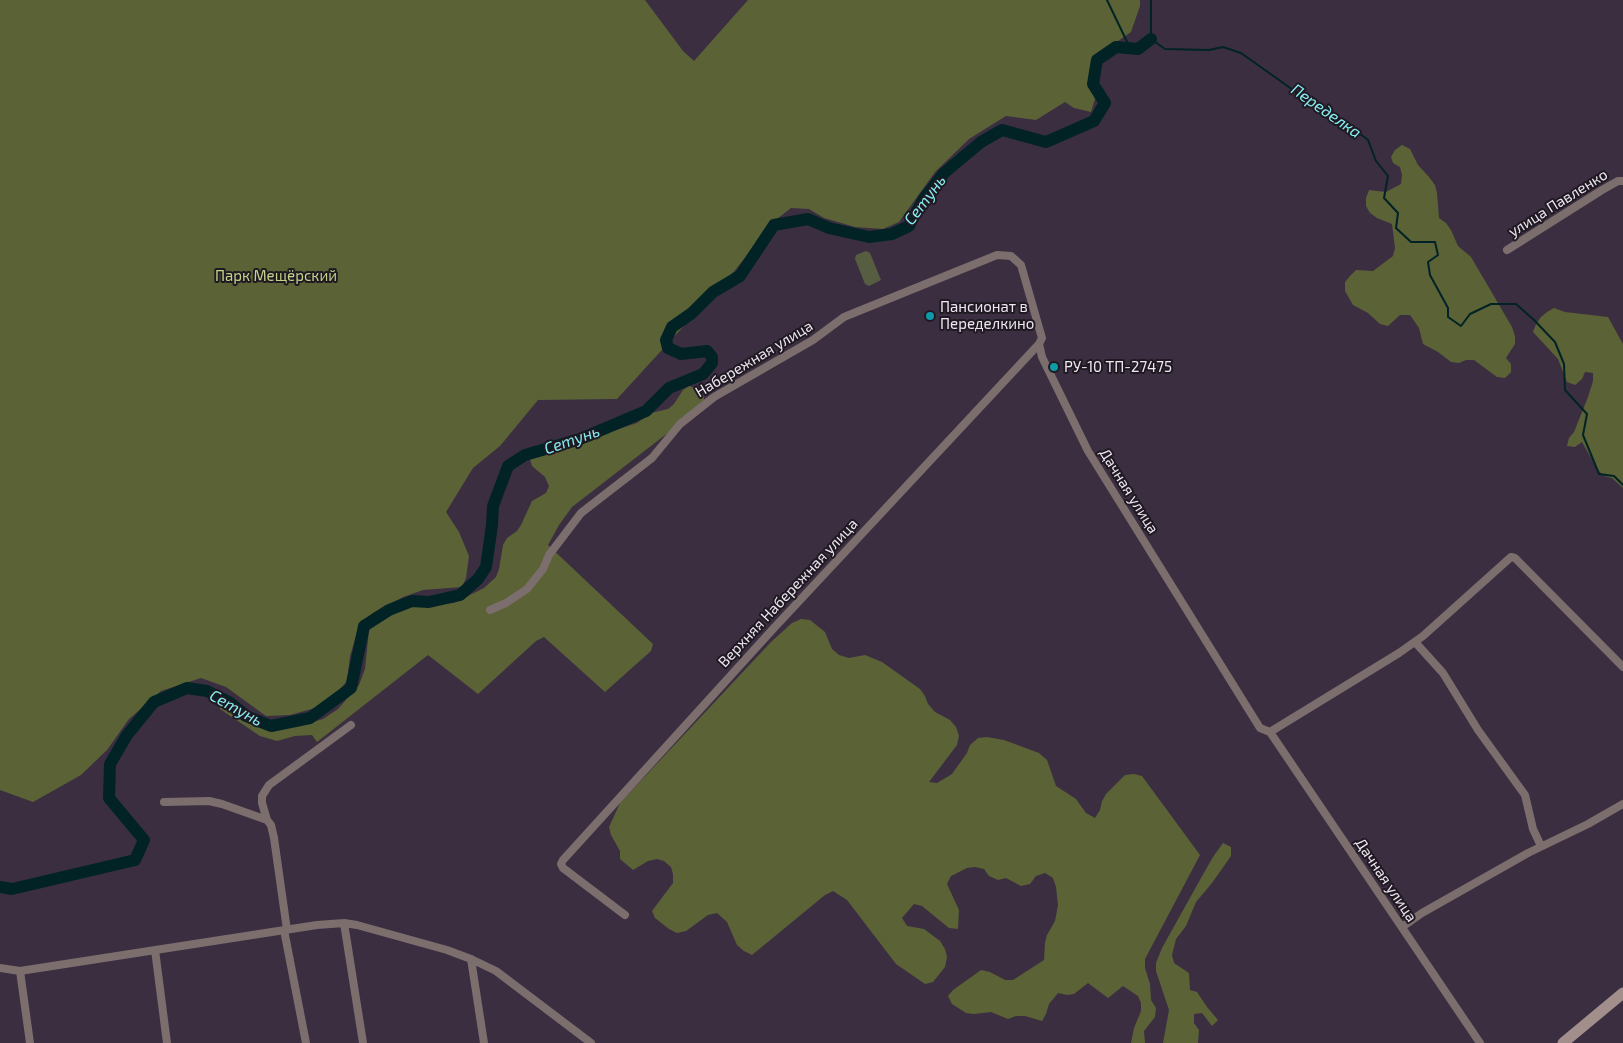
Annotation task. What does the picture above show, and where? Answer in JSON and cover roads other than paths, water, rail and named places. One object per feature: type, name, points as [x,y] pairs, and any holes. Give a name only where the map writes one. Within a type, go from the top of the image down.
[{"type":"main road","points":[[1563,1043],[1623,993]]},
{"type":"street","name":"улица Павленко","points":[[1508,250],[1618,180],[1623,181]]},
{"type":"street","name":"Набережная улица","points":[[490,610],[506,604],[527,588],[543,569],[549,555],[581,513],[652,458],[680,424],[714,397],[813,340],[844,317],[997,255],[1011,256]]},
{"type":"street","name":"Дачная улица","points":[[1011,256],[1021,265],[1042,338],[1039,344],[1042,358],[1088,451],[1260,728],[1270,732],[1480,1043]]},
{"type":"street","name":"Верхняя Набережная улица","points":[[626,915],[563,868],[561,864],[563,860],[772,630],[1039,344]]},
{"type":"street","points":[[1270,732],[1416,642],[1508,558],[1513,557],[1623,666]]},
{"type":"street","points":[[1416,642],[1443,673],[1478,730],[1525,795],[1533,829],[1541,846]]},
{"type":"street","points":[[306,1043],[286,930],[274,838],[262,802],[265,790],[351,725]]},
{"type":"street","points":[[164,802],[209,801],[267,820]]},
{"type":"street","points":[[1402,927],[1541,846],[1588,824],[1623,804]]},
{"type":"street","points":[[344,923],[363,1043]]},
{"type":"street","points":[[0,968],[20,972],[317,925],[344,923],[366,927],[471,959],[508,979],[592,1043]]},
{"type":"street","points":[[155,950],[167,1043]]},
{"type":"street","points":[[471,959],[484,1043]]},
{"type":"street","points":[[20,972],[30,1043]]},
{"type":"waterway","points":[[1107,0],[1130,48]]},
{"type":"waterway","name":"Переделка","points":[[1151,0],[1151,39],[1165,49],[1209,50],[1223,47],[1241,53],[1317,107],[1346,123],[1368,140],[1376,161],[1388,176],[1384,198],[1398,213],[1396,228],[1411,242],[1435,242],[1438,255],[1428,262],[1430,275],[1448,308],[1448,317],[1461,326],[1470,314],[1491,304],[1516,304],[1534,320],[1555,342],[1564,364],[1565,390],[1587,414],[1583,435],[1599,474],[1614,476],[1623,485]]},
{"type":"waterway","name":"Сетунь","points":[[0,887],[12,889],[135,860],[144,840],[109,798],[110,764],[127,735],[154,702],[187,688],[207,691],[229,702],[246,716],[271,726],[310,718],[351,688],[364,626],[389,610],[412,601],[429,602],[460,595],[478,579],[486,567],[493,506],[508,466],[525,455],[580,439],[646,411],[669,388],[703,374],[712,363],[712,357],[707,351],[681,354],[668,348],[666,340],[672,327],[692,313],[713,292],[740,276],[774,225],[808,219],[829,228],[869,237],[892,234],[909,226],[923,200],[944,173],[981,142],[1002,130],[1046,142],[1094,121],[1105,103],[1093,84],[1097,60],[1116,47],[1138,49],[1151,39]]},
{"type":"place","name":"Пансионат в Переделкино","points":[[930,316]]},
{"type":"place","name":"РУ-10 ТП-27475","points":[[1054,367]]},
{"type":"park label","name":"Парк Мещёрский","points":[[276,276]]}]
